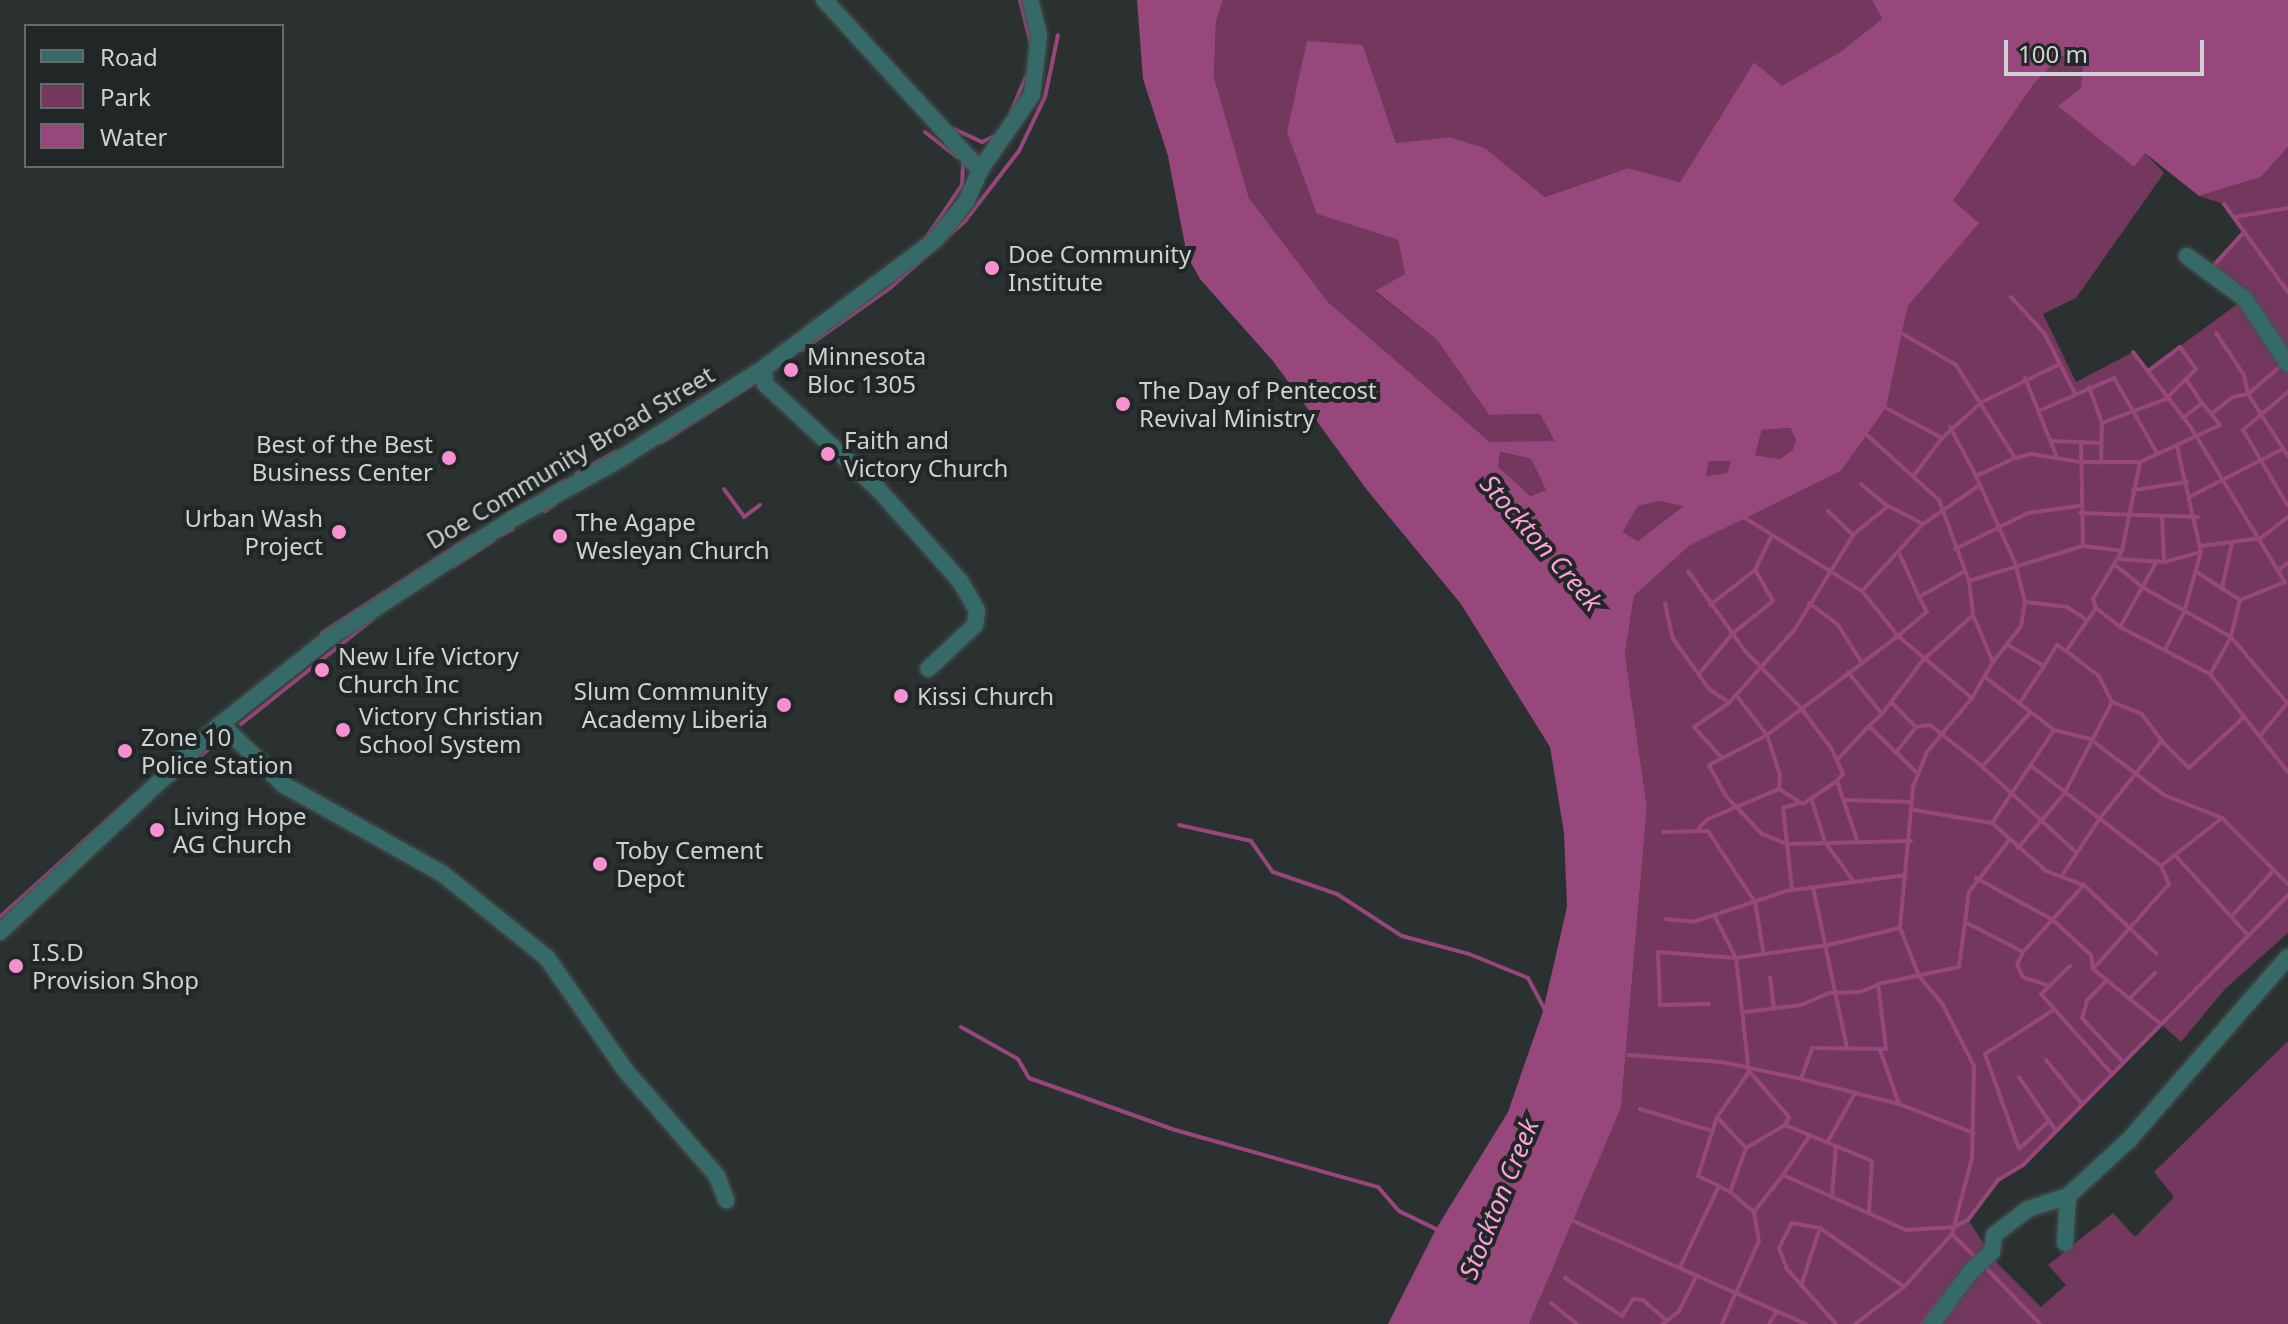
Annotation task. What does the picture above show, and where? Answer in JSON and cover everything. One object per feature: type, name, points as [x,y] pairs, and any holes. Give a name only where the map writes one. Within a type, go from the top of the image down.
[{"type":"street","points":[[824,0],[980,170]]},
{"type":"street","name":"Doe Community Broad Street","points":[[0,932],[221,724],[328,639],[427,572],[764,368],[847,311],[935,240],[966,202],[980,170],[1022,112],[1036,83],[1039,35],[1030,0]]},
{"type":"street","points":[[2187,256],[2209,267],[2245,299],[2288,364]]},
{"type":"street","points":[[764,368],[765,384],[879,490],[960,581],[977,611],[975,625],[928,669]]},
{"type":"street","points":[[221,724],[284,785],[443,874],[547,958],[625,1070],[717,1176],[726,1200]]},
{"type":"street","points":[[1932,1324],[1971,1271],[1992,1252],[1994,1235],[2028,1209],[2068,1196],[2129,1140],[2288,957]]},
{"type":"street","points":[[2065,1243],[2068,1196]]},
{"type":"green space","points":[[1223,0],[1872,0],[1882,19],[1840,52],[1782,87],[1754,62],[1680,182],[1628,168],[1545,197],[1485,148],[1450,137],[1396,143],[1363,45],[1317,214],[1398,240],[1405,274],[1375,292],[1437,340],[1489,415],[1540,414],[1554,442],[1490,442],[1328,302],[1249,198],[1214,77],[1216,22]]},
{"type":"green space","points":[[2060,56],[2083,59],[2081,88],[2059,106],[2133,166],[2145,153],[2164,173],[2076,298],[2043,314],[2076,382],[2133,352],[2148,370],[2244,299],[2209,267],[2245,231],[2224,204],[2199,196],[2261,177],[2288,147],[2288,933],[2225,989],[2181,1042],[2161,1024],[2023,1165],[1998,1180],[1968,1220],[1996,1262],[2041,1307],[2066,1285],[2048,1265],[2113,1213],[2135,1237],[2174,1197],[2154,1172],[2288,1041],[2288,1324],[1529,1324],[1621,1108],[1647,807],[1625,654],[1634,596],[1689,546],[1841,471],[1886,408],[1908,306],[1978,223],[1952,202],[2033,85]]},
{"type":"green space","points":[[1790,428],[1796,440],[1794,450],[1780,459],[1755,455],[1762,430]]},
{"type":"green space","points":[[1499,452],[1531,459],[1546,490],[1532,496],[1497,467]]},
{"type":"green space","points":[[1732,460],[1727,473],[1706,476],[1709,461]]},
{"type":"green space","points":[[1659,501],[1684,505],[1638,541],[1623,532],[1638,506]]},
{"type":"water","name":"Stockton Creek","points":[[1137,0],[1223,0],[1216,22],[1214,77],[1249,198],[1328,302],[1490,442],[1554,441],[1540,414],[1489,415],[1437,340],[1375,291],[1405,274],[1398,240],[1317,214],[1287,132],[1307,41],[1363,45],[1396,143],[1450,137],[1485,148],[1545,197],[1628,168],[1680,182],[1754,62],[1782,86],[1840,52],[1882,19],[1872,0],[2288,0],[2288,147],[2261,177],[2199,196],[2145,153],[2134,167],[2058,106],[2081,88],[2083,59],[2060,56],[2033,85],[1953,201],[1979,223],[1908,306],[1886,408],[1841,471],[1689,546],[1634,596],[1625,654],[1647,807],[1621,1108],[1529,1324],[1388,1324],[1436,1229],[1508,1112],[1543,1011],[1567,907],[1564,833],[1550,747],[1461,604],[1367,490],[1273,361],[1200,279],[1187,256],[1168,156],[1143,79]],"holes":[[[1790,428],[1796,440],[1793,450],[1780,459],[1755,455],[1762,430]],[[1500,452],[1531,459],[1546,490],[1531,496],[1498,467]],[[1709,461],[1731,461],[1727,473],[1706,476]],[[1659,501],[1683,506],[1638,541],[1623,532],[1638,506]]]},
{"type":"waterway","points":[[1020,0],[1031,44]]},
{"type":"waterway","points":[[890,288],[965,221],[1019,151],[1045,97],[1058,35]]},
{"type":"waterway","points":[[1011,112],[1026,77]]},
{"type":"waterway","points":[[954,129],[982,142],[995,136]]},
{"type":"waterway","points":[[925,132],[957,157]]},
{"type":"waterway","points":[[926,238],[962,185],[963,163]]},
{"type":"waterway","points":[[2224,204],[2288,292]]},
{"type":"waterway","points":[[2235,217],[2288,208]]},
{"type":"waterway","points":[[2213,266],[2245,231]]},
{"type":"waterway","points":[[802,350],[890,288]]},
{"type":"waterway","points":[[1942,438],[1982,402],[2060,364],[2044,333],[2011,297]]},
{"type":"waterway","points":[[2211,414],[2233,397],[2248,394],[2244,375],[2216,333]]},
{"type":"waterway","points":[[1862,591],[1923,524],[1980,485],[1976,476],[2015,458],[1956,365],[1903,334]]},
{"type":"waterway","points":[[2102,423],[2166,399],[2196,369],[2180,347],[2148,371]]},
{"type":"waterway","points":[[2133,352],[2190,426],[2285,582],[2240,600]]},
{"type":"waterway","points":[[2060,364],[2075,393]]},
{"type":"waterway","points":[[2283,364],[2248,394],[2288,456]]},
{"type":"waterway","points":[[2025,378],[2056,455]]},
{"type":"waterway","points":[[2041,410],[2114,378],[2157,453]]},
{"type":"waterway","points":[[2183,418],[2202,403],[2186,379]]},
{"type":"waterway","points":[[662,442],[759,380]]},
{"type":"waterway","points":[[2089,387],[2102,423],[2101,463]]},
{"type":"waterway","points":[[2288,392],[2243,430],[2288,506]]},
{"type":"waterway","points":[[2016,458],[2031,454],[2080,462],[2140,462],[2220,425],[2202,403]]},
{"type":"waterway","points":[[1886,408],[1942,438],[1915,474]]},
{"type":"waterway","points":[[1950,427],[1976,476]]},
{"type":"waterway","points":[[1867,435],[1939,500],[1969,581],[1973,615],[1993,662],[1972,698]]},
{"type":"waterway","points":[[2052,441],[2100,443]]},
{"type":"waterway","points":[[1969,581],[2083,546],[2081,442]]},
{"type":"waterway","points":[[2166,648],[2184,612],[2201,552],[2177,446]]},
{"type":"waterway","points":[[2191,496],[2283,449]]},
{"type":"waterway","points":[[576,474],[617,451]]},
{"type":"waterway","points":[[2140,462],[2122,551],[2093,599],[2096,608],[2120,627],[2210,674],[2288,772]]},
{"type":"waterway","points":[[545,492],[565,481]]},
{"type":"waterway","points":[[2133,490],[2187,482]]},
{"type":"waterway","points":[[1861,484],[1887,506]]},
{"type":"waterway","points":[[1980,485],[2015,563],[2025,602],[2067,607],[2087,620]]},
{"type":"waterway","points":[[724,489],[744,517],[760,505]]},
{"type":"waterway","points":[[545,511],[555,504]]},
{"type":"waterway","points":[[1722,758],[1694,727],[1729,703],[1795,629],[1853,535],[1888,506],[1923,524]]},
{"type":"waterway","points":[[1955,549],[2028,513],[2079,506]]},
{"type":"waterway","points":[[1828,511],[1852,534]]},
{"type":"waterway","points":[[2080,513],[2198,517]]},
{"type":"waterway","points":[[2162,516],[2164,561]]},
{"type":"waterway","points":[[2201,546],[2261,538],[2288,517]]},
{"type":"waterway","points":[[1745,518],[1862,591],[1898,636],[1972,698],[1927,752],[1913,787],[1900,928],[1919,976],[1943,1005],[1974,1066],[1972,1158],[1952,1234],[1904,1287],[1855,1324]]},
{"type":"waterway","points":[[501,535],[513,529]]},
{"type":"waterway","points":[[322,633],[472,536]]},
{"type":"waterway","points":[[1710,605],[1755,570],[1771,537]]},
{"type":"waterway","points":[[454,566],[494,540]]},
{"type":"waterway","points":[[2222,589],[2232,542]]},
{"type":"waterway","points":[[2083,546],[2122,551]]},
{"type":"waterway","points":[[2118,559],[2164,562],[2201,552]]},
{"type":"waterway","points":[[1900,555],[1919,597]]},
{"type":"waterway","points":[[2120,627],[2157,561]]},
{"type":"waterway","points":[[2278,570],[2288,563]]},
{"type":"waterway","points":[[2115,565],[2142,587],[2231,637],[2288,704]]},
{"type":"waterway","points":[[1699,674],[1732,634],[1773,601],[1755,570]]},
{"type":"waterway","points":[[1688,571],[1745,651],[1800,707],[1831,748],[1843,774],[1837,781],[1857,840]]},
{"type":"waterway","points":[[1911,841],[1787,844],[1762,834],[1726,796],[1709,765],[1767,735],[1898,636],[1927,612],[1919,597],[1965,571]]},
{"type":"waterway","points":[[2195,571],[2240,600],[2231,637],[2211,673]]},
{"type":"waterway","points":[[1993,662],[2021,626],[2025,602]]},
{"type":"waterway","points":[[1665,603],[1672,637],[1709,689],[1728,702]]},
{"type":"waterway","points":[[1809,603],[1838,625],[1862,663]]},
{"type":"waterway","points":[[2018,848],[2064,794],[2112,702],[2099,676],[2066,651],[2096,608]]},
{"type":"waterway","points":[[1882,714],[1923,660],[1973,615]]},
{"type":"waterway","points":[[241,724],[373,619]]},
{"type":"waterway","points":[[2008,645],[2044,666],[2019,704]]},
{"type":"waterway","points":[[2044,666],[2057,645],[2066,651]]},
{"type":"waterway","points":[[1848,672],[1882,714],[1869,726],[1918,774]]},
{"type":"waterway","points":[[1985,677],[2054,730],[1992,823]]},
{"type":"waterway","points":[[1736,695],[1767,735],[1780,775],[1779,789],[1803,804],[1837,781]]},
{"type":"waterway","points":[[1891,702],[1916,727],[1896,753]]},
{"type":"waterway","points":[[2063,874],[2100,818],[2162,741],[2142,714],[2112,702]]},
{"type":"waterway","points":[[2260,736],[2288,702]]},
{"type":"waterway","points":[[1982,767],[2030,713]]},
{"type":"waterway","points":[[2162,741],[2189,768],[2244,717]]},
{"type":"waterway","points":[[1916,727],[1930,725],[1977,762],[2077,853]]},
{"type":"waterway","points":[[1838,759],[1869,726]]},
{"type":"waterway","points":[[2054,730],[2090,739],[2164,795],[2222,818],[2288,884]]},
{"type":"waterway","points":[[172,780],[219,740]]},
{"type":"waterway","points":[[2030,765],[2161,866],[2169,884],[2093,969]]},
{"type":"waterway","points":[[1699,828],[1708,819],[1779,789]]},
{"type":"waterway","points":[[0,917],[137,793]]},
{"type":"waterway","points":[[1811,798],[1825,842],[1854,882]]},
{"type":"waterway","points":[[1846,800],[1912,802]]},
{"type":"waterway","points":[[1792,889],[1783,808],[1799,803]]},
{"type":"waterway","points":[[1914,810],[1992,823],[2046,871],[2084,885],[2157,954]]},
{"type":"waterway","points":[[2161,866],[2222,818]]},
{"type":"waterway","points":[[1179,825],[1251,841],[1273,872],[1337,894],[1402,936],[1469,954],[1528,978],[1546,1012]]},
{"type":"waterway","points":[[1663,832],[1708,831],[1755,902],[1763,950]]},
{"type":"waterway","points":[[1801,1079],[1812,1048],[1886,1049],[1878,984],[1959,967],[1969,892],[2010,839]]},
{"type":"waterway","points":[[2175,855],[2247,934]]},
{"type":"waterway","points":[[2232,916],[2273,871]]},
{"type":"waterway","points":[[1666,919],[1693,922],[1786,891],[1906,875]]},
{"type":"waterway","points":[[1976,878],[2053,920],[2091,955],[2093,969],[2161,1024]]},
{"type":"waterway","points":[[2049,986],[2023,977],[2017,965],[2023,952],[2084,885]]},
{"type":"waterway","points":[[1813,887],[1847,1048]]},
{"type":"waterway","points":[[1754,1212],[1783,1175],[1906,1230],[1954,1227],[1968,1220],[1998,1180],[2023,1165],[2288,895]]},
{"type":"waterway","points":[[1715,917],[1736,958],[1749,1072],[1717,1117],[1698,1176],[1719,1186]]},
{"type":"waterway","points":[[1965,922],[2023,952]]},
{"type":"waterway","points":[[1709,1004],[1660,1005],[1658,952],[1736,958],[1828,945],[1900,928]]},
{"type":"waterway","points":[[2070,966],[2041,994],[2112,1074]]},
{"type":"waterway","points":[[2129,999],[2155,973]]},
{"type":"waterway","points":[[1770,977],[1774,1008]]},
{"type":"waterway","points":[[2106,981],[2087,1001],[2082,1018],[2123,1062]]},
{"type":"waterway","points":[[1745,1012],[1801,1005],[1829,993],[1860,992],[1878,985]]},
{"type":"waterway","points":[[2049,1121],[2019,1149],[1985,1054],[2055,1009]]},
{"type":"waterway","points":[[961,1027],[1018,1059],[1029,1078],[1175,1130],[1378,1187],[1399,1211],[1438,1230]]},
{"type":"waterway","points":[[1880,1050],[1899,1104]]},
{"type":"waterway","points":[[1628,1055],[1722,1062],[1801,1079],[1899,1104],[1974,1133]]},
{"type":"waterway","points":[[2046,1060],[2082,1104]]},
{"type":"waterway","points":[[1680,1267],[1719,1186],[1730,1192],[1746,1148],[1785,1125],[1789,1117],[1751,1073]]},
{"type":"waterway","points":[[2019,1077],[2056,1131]]},
{"type":"waterway","points":[[1827,1143],[1855,1093]]},
{"type":"waterway","points":[[1640,1109],[1712,1131]]},
{"type":"waterway","points":[[1717,1117],[1746,1148]]},
{"type":"waterway","points":[[1785,1125],[1872,1161],[1869,1212]]},
{"type":"waterway","points":[[1783,1175],[1810,1135]]},
{"type":"waterway","points":[[1832,1196],[1836,1146]]},
{"type":"waterway","points":[[1722,1324],[1759,1241],[1754,1212],[1730,1192]]},
{"type":"waterway","points":[[1571,1220],[1806,1324]]},
{"type":"waterway","points":[[1836,1324],[1787,1269],[1779,1248],[1792,1223],[1820,1228],[1904,1287]]},
{"type":"waterway","points":[[1801,1286],[1820,1228]]},
{"type":"waterway","points":[[1952,1234],[1978,1260]]},
{"type":"waterway","points":[[1985,1267],[2040,1324]]},
{"type":"waterway","points":[[1663,1324],[1679,1311],[1697,1275]]},
{"type":"waterway","points":[[1565,1278],[1622,1316],[1633,1299],[1643,1300],[1666,1320]]},
{"type":"waterway","points":[[1922,1324],[1950,1287]]},
{"type":"waterway","points":[[1551,1303],[1577,1324]]},
{"type":"waterway","points":[[1769,1324],[1777,1311]]},
{"type":"place","name":"Doe Community Institute","points":[[992,268]]},
{"type":"place","name":"Minnesota Bloc 1305","points":[[791,370]]},
{"type":"place","name":"The Day of Pentecost Revival Ministry","points":[[1123,404]]},
{"type":"place","name":"Faith and Victory Church","points":[[828,454]]},
{"type":"place","name":"Best of the Best Business Center","points":[[449,458]]},
{"type":"place","name":"Urban Wash Project","points":[[339,532]]},
{"type":"place","name":"The Agape Wesleyan Church","points":[[560,536]]},
{"type":"place","name":"New Life Victory Church Inc","points":[[322,670]]},
{"type":"place","name":"Kissi Church","points":[[901,696]]},
{"type":"place","name":"Slum Community Academy Liberia","points":[[784,705]]},
{"type":"place","name":"Victory Christian School System","points":[[343,730]]},
{"type":"place","name":"Zone 10 Police Station","points":[[125,751]]},
{"type":"place","name":"Living Hope AG Church","points":[[157,830]]},
{"type":"place","name":"Toby Cement Depot","points":[[600,864]]},
{"type":"place","name":"I.S.D Provision Shop","points":[[16,966]]}]
